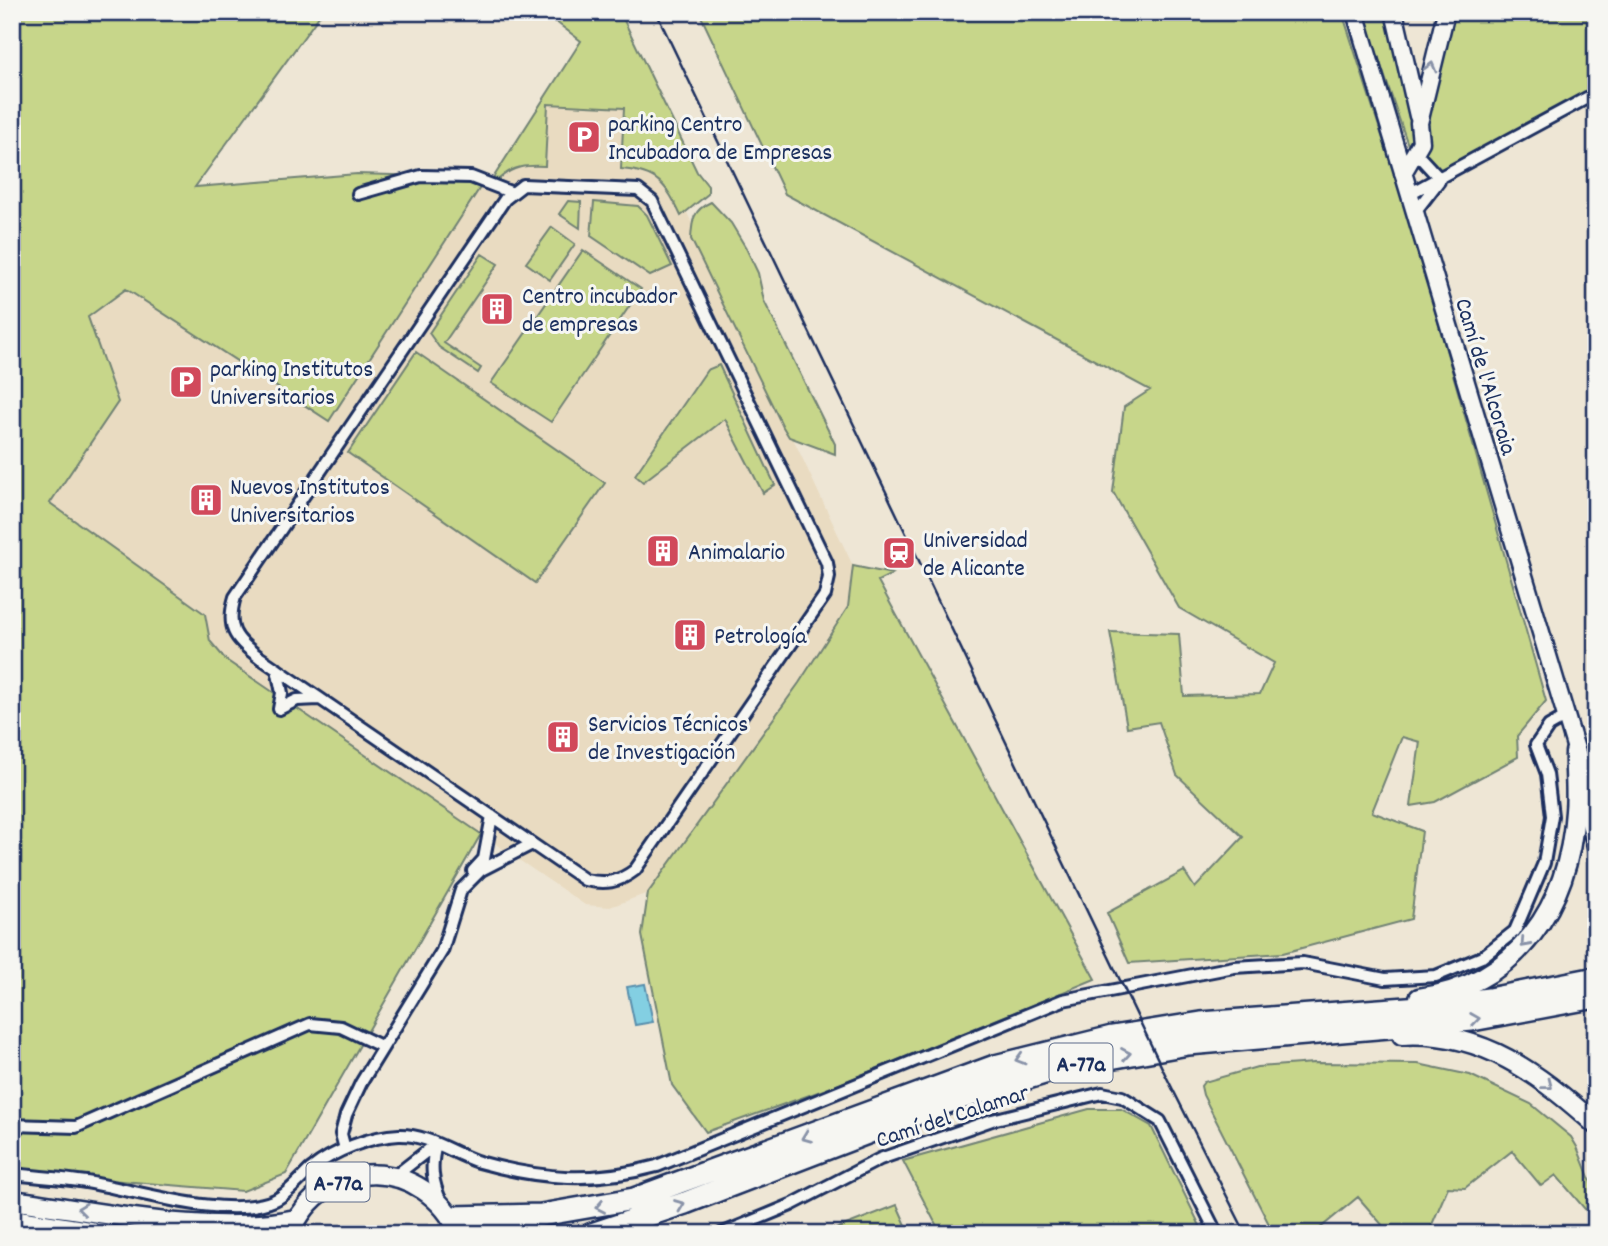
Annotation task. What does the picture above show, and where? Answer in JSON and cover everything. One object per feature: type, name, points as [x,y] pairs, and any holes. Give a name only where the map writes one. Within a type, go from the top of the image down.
[{"type":"highway","name":"A-77a","points":[[451,1218],[541,1215],[634,1199],[923,1091],[1057,1050],[1174,1026],[1421,1007],[1515,995],[1596,978]]},
{"type":"highway","name":"A-77a","points":[[592,1234],[647,1217],[989,1088],[1084,1062],[1175,1046],[1472,1020],[1596,997]]},
{"type":"main road","name":"A-77a","points":[[1057,1050],[1083,1035],[1163,1021],[1392,1002],[1432,996],[1466,986],[1499,968],[1532,936],[1552,903],[1570,850],[1575,810],[1575,752]]},
{"type":"main road","name":"A-77a","points":[[1175,1046],[1189,1049],[1414,1034],[1454,1037],[1485,1046],[1513,1060],[1596,1125]]},
{"type":"main road","name":"A-77a","points":[[12,1200],[205,1224],[270,1224],[293,1227],[321,1191],[338,1182],[356,1176],[395,1176],[420,1186],[451,1218]]},
{"type":"main road","points":[[12,1219],[108,1234]]},
{"type":"main road","points":[[61,1227],[86,1234]]},
{"type":"street","name":"Camí de l'Alcoraia","points":[[1355,12],[1596,816]]},
{"type":"street","points":[[1394,12],[1421,142],[1403,173]]},
{"type":"street","points":[[1419,123],[1446,12]]},
{"type":"street","points":[[1409,194],[1596,93]]},
{"type":"street","points":[[1416,153],[1440,179]]},
{"type":"street","points":[[358,194],[421,176],[471,177],[510,192]]},
{"type":"street","points":[[1415,212],[1440,179]]},
{"type":"street","points":[[523,186],[608,188],[638,190],[652,201],[827,563],[829,577],[825,595],[635,870],[623,879],[604,884],[585,880],[277,669],[238,639],[229,616],[234,597],[510,192],[523,186]]},
{"type":"street","points":[[277,669],[282,693],[279,709],[297,700],[321,699]]},
{"type":"street","points":[[12,1174],[88,1182],[139,1195],[229,1207],[275,1200],[315,1166],[345,1149],[398,1135],[418,1136],[478,1161],[527,1172],[570,1179],[614,1177],[657,1166],[1063,1000],[1234,967],[1303,963],[1385,979],[1436,976],[1482,957],[1515,931],[1544,863],[1552,816],[1547,774],[1536,745],[1549,726],[1565,717]]},
{"type":"street","name":"Camí de l'Alcoraia","points":[[1575,752],[1596,848]]},
{"type":"street","points":[[345,1149],[341,1134],[346,1115],[383,1047],[442,951],[463,881],[484,859],[492,816]]},
{"type":"street","points":[[461,890],[481,870],[532,844]]},
{"type":"street","name":"Camí de l'Alcoraia","points":[[1570,850],[1584,844],[1596,848]]},
{"type":"street","points":[[12,1125],[76,1127],[310,1024],[341,1027],[383,1047]]},
{"type":"street","name":"Camí del Calamar","points":[[721,1234],[791,1205],[880,1159],[992,1120],[1102,1093],[1122,1097],[1160,1121],[1216,1234]]},
{"type":"street","points":[[395,1176],[436,1144]]},
{"type":"street","points":[[436,1144],[431,1161],[432,1179],[451,1218]]},
{"type":"shaded area","points":[[549,97],[635,102],[853,566],[848,607],[799,683],[648,893],[610,907],[585,905],[226,660],[210,641],[205,614],[49,503],[118,402],[88,317],[126,289],[329,421],[481,186],[515,164],[539,159]]},
{"type":"green space","points":[[12,12],[322,12],[195,187],[357,174],[464,177],[481,186],[329,421],[126,289],[88,317],[118,402],[50,503],[205,614],[210,641],[226,660],[481,834],[286,1174],[243,1191],[12,1172]]},
{"type":"green space","points":[[543,12],[620,12],[697,172],[708,186],[708,194],[681,216],[659,182],[644,173],[621,169],[624,108],[548,104],[545,166],[520,167],[499,179],[493,178],[581,41]]},
{"type":"green space","points":[[699,12],[1342,12],[1410,223],[1546,701],[1517,736],[1518,757],[1435,802],[1411,806],[1420,742],[1402,737],[1372,812],[1422,831],[1411,919],[1283,953],[1129,963],[1107,913],[1184,871],[1195,888],[1243,837],[1177,775],[1159,722],[1127,727],[1110,632],[1179,634],[1184,696],[1260,694],[1274,663],[1179,608],[1113,492],[1124,407],[1150,390],[785,194]]},
{"type":"green space","points":[[1363,12],[1389,12],[1413,137],[1408,145]]},
{"type":"green space","points":[[1446,12],[1596,12],[1596,93],[1440,179],[1422,163],[1421,142]]},
{"type":"green space","points":[[568,201],[581,202],[580,228],[559,214]]},
{"type":"green space","points":[[594,202],[638,206],[647,215],[672,266],[650,276],[591,236]]},
{"type":"green space","points":[[711,202],[731,223],[746,248],[758,273],[764,301],[835,444],[835,454],[789,437],[783,427],[691,239],[697,212]]},
{"type":"green space","points":[[552,227],[575,244],[550,280],[526,263]]},
{"type":"green space","points":[[583,250],[641,289],[551,422],[491,383]]},
{"type":"green space","points":[[482,254],[498,264],[444,343],[481,368],[478,373],[439,347],[429,333]]},
{"type":"green space","points":[[416,352],[605,483],[535,583],[348,453]]},
{"type":"green space","points":[[719,365],[775,485],[763,493],[725,419],[643,482],[635,475],[707,370]]},
{"type":"green space","points":[[853,566],[892,574],[878,581],[1095,979],[832,1087],[706,1132],[672,1085],[642,935],[648,893],[799,683],[848,607]]},
{"type":"green space","points":[[1314,1063],[1418,1064],[1470,1075],[1531,1104],[1571,1137],[1577,1147],[1596,1195],[1596,1222],[1556,1175],[1541,1186],[1512,1151],[1465,1188],[1448,1187],[1428,1234],[1390,1234],[1358,1197],[1313,1234],[1274,1234],[1203,1095],[1201,1086],[1204,1082],[1257,1067]]},
{"type":"green space","points":[[1089,1109],[1121,1109],[1151,1126],[1204,1234],[941,1234],[903,1161]]},
{"type":"green space","points":[[897,1205],[910,1234],[823,1234]]},
{"type":"water","points":[[645,984],[653,1022],[635,1025],[627,987]]},
{"type":"railway","points":[[656,12],[1165,1074],[1246,1234]]},
{"type":"place","name":"parking Centro Incubadora de Empresas","points":[[584,137]]},
{"type":"place","name":"Centro incubador de empresas","points":[[497,309]]},
{"type":"place","name":"parking Institutos Universitarios","points":[[186,382]]},
{"type":"place","name":"Nuevos Institutos Universitarios","points":[[206,500]]},
{"type":"place","name":"Animalario","points":[[663,551]]},
{"type":"place","name":"Universidad de Alicante","points":[[899,553]]},
{"type":"place","name":"Petrología","points":[[690,635]]},
{"type":"place","name":"Servicios Técnicos de Investigación","points":[[563,737]]}]
